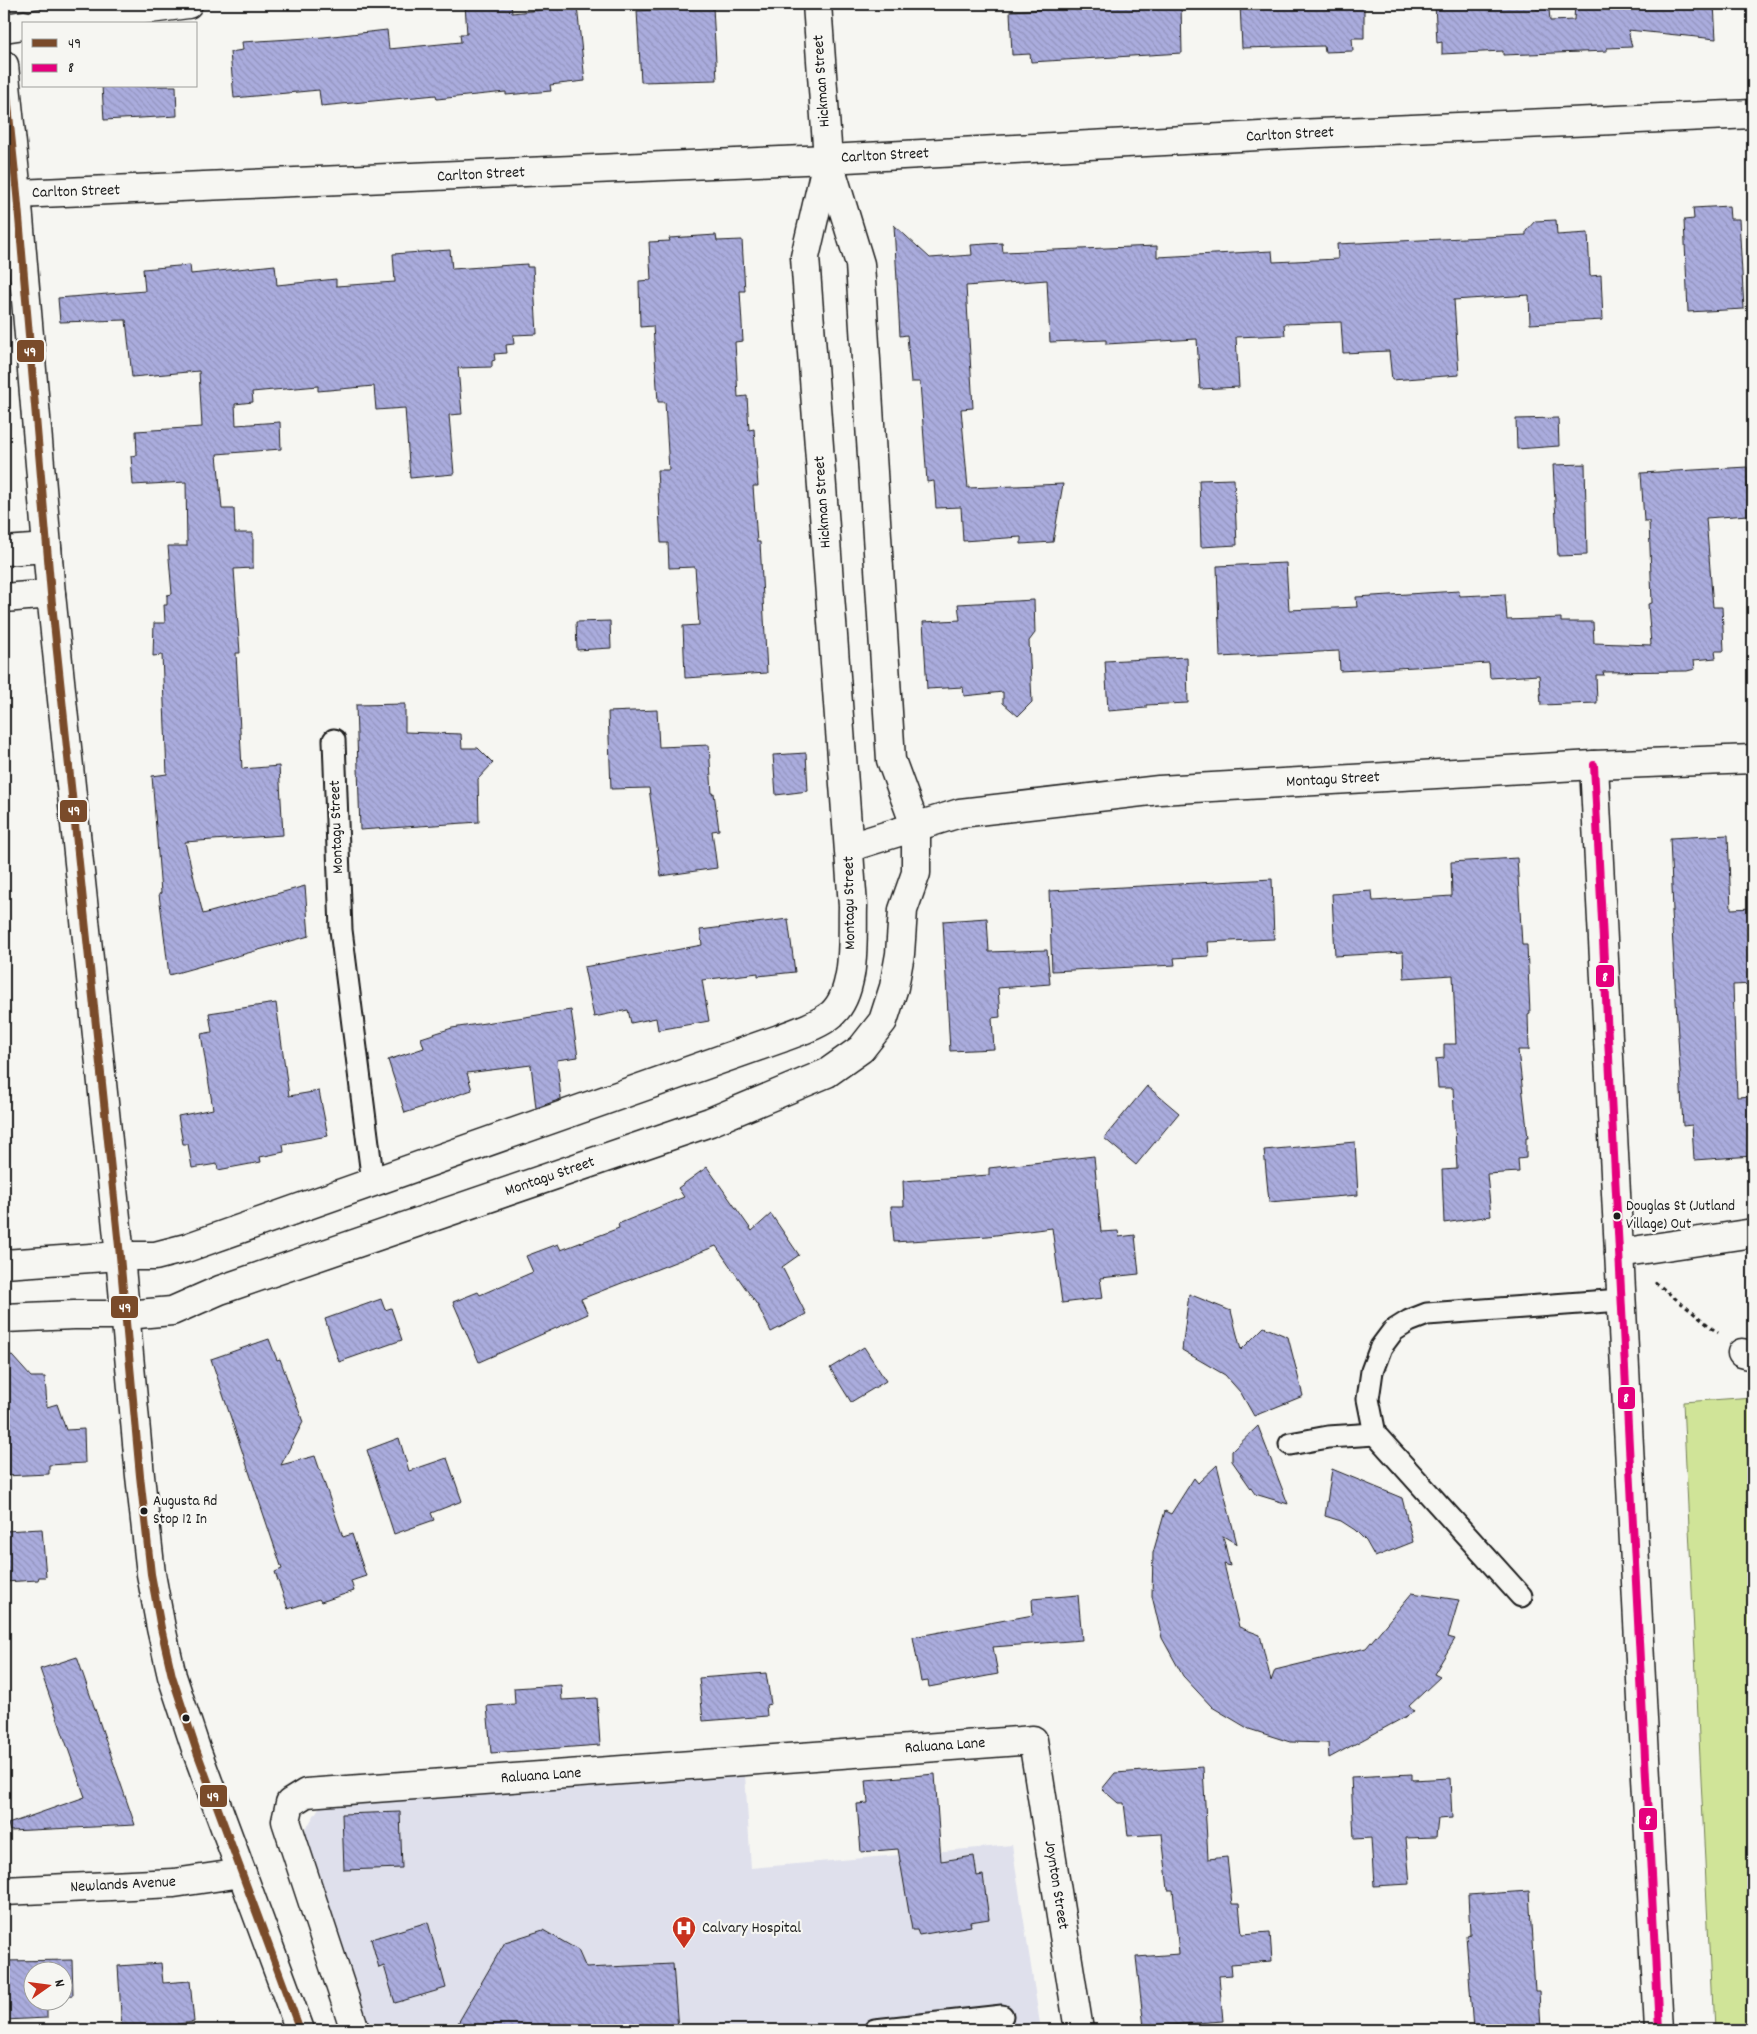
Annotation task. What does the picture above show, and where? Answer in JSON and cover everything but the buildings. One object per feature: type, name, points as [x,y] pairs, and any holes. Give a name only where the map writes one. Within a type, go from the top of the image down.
[{"type":"street","points":[[52,22],[188,4]]},
{"type":"street","name":"Hickman Street","points":[[817,4],[828,159],[860,264],[891,760],[916,828]]},
{"type":"street","points":[[4,28],[22,26]]},
{"type":"street","points":[[4,65],[17,194],[46,548],[120,1256],[151,1574],[172,1676],[197,1752],[300,2030]]},
{"type":"street","name":"Carlton Street","points":[[17,194],[828,159],[1307,134],[1753,114]]},
{"type":"street","name":"Hickman Street","points":[[828,159],[805,257],[850,847]]},
{"type":"street","points":[[4,551],[46,548]]},
{"type":"street","points":[[4,598],[51,594]]},
{"type":"street","name":"Montagu Street","points":[[4,1264],[120,1256],[155,1256],[186,1248],[780,1039],[811,1026],[832,1014],[845,994],[851,968],[853,906],[850,847],[960,813],[1159,790],[1594,765],[1753,759]]},
{"type":"street","points":[[1594,765],[1659,2030]]},
{"type":"street","name":"Montagu Street","points":[[4,1318],[126,1315],[172,1311],[220,1290],[710,1122],[827,1073],[861,1049],[883,1021],[894,987],[900,954],[903,910],[916,872],[916,828]]},
{"type":"street","points":[[1619,1253],[1753,1233]]},
{"type":"street","name":"Raluana Lane","points":[[355,2030],[286,1821],[290,1803],[306,1793],[1033,1740]]},
{"type":"street","name":"Joynton Street","points":[[1033,1740],[1079,2030]]},
{"type":"street","name":"Newlands Avenue","points":[[4,1891],[174,1882],[242,1873]]},
{"type":"lane","name":"Montagu Street","points":[[334,740],[341,930],[373,1183]]},
{"type":"lane","points":[[1521,1596],[1375,1434],[1368,1399],[1372,1371],[1381,1347],[1393,1332],[1409,1320],[1427,1314],[1621,1300]]},
{"type":"lane","points":[[1290,1444],[1328,1437],[1375,1434]]},
{"type":"lane","points":[[874,2030],[1002,2016]]},
{"type":"path","points":[[1619,1253],[1748,1354]]},
{"type":"shaded area","name":"Calvary Hospital","points":[[745,1774],[751,1868],[1012,1845],[1041,2030],[365,2030],[305,1830],[322,1803]]},
{"type":"green space","points":[[1753,1397],[1753,2030],[1713,2030],[1683,1402]]},
{"type":"transit line","name":"49","points":[[4,65],[17,194],[51,594],[151,1574],[172,1676],[197,1752],[300,2030]]},
{"type":"transit line","name":"8","points":[[1594,765],[1659,2030]]},
{"type":"place","name":"Douglas St (Jutland Village) Out","points":[[1617,1216]]},
{"type":"place","name":"Augusta Rd Stop 12 In","points":[[144,1511]]},
{"type":"place","name":"Calvary Hospital","points":[[684,1949]]}]
